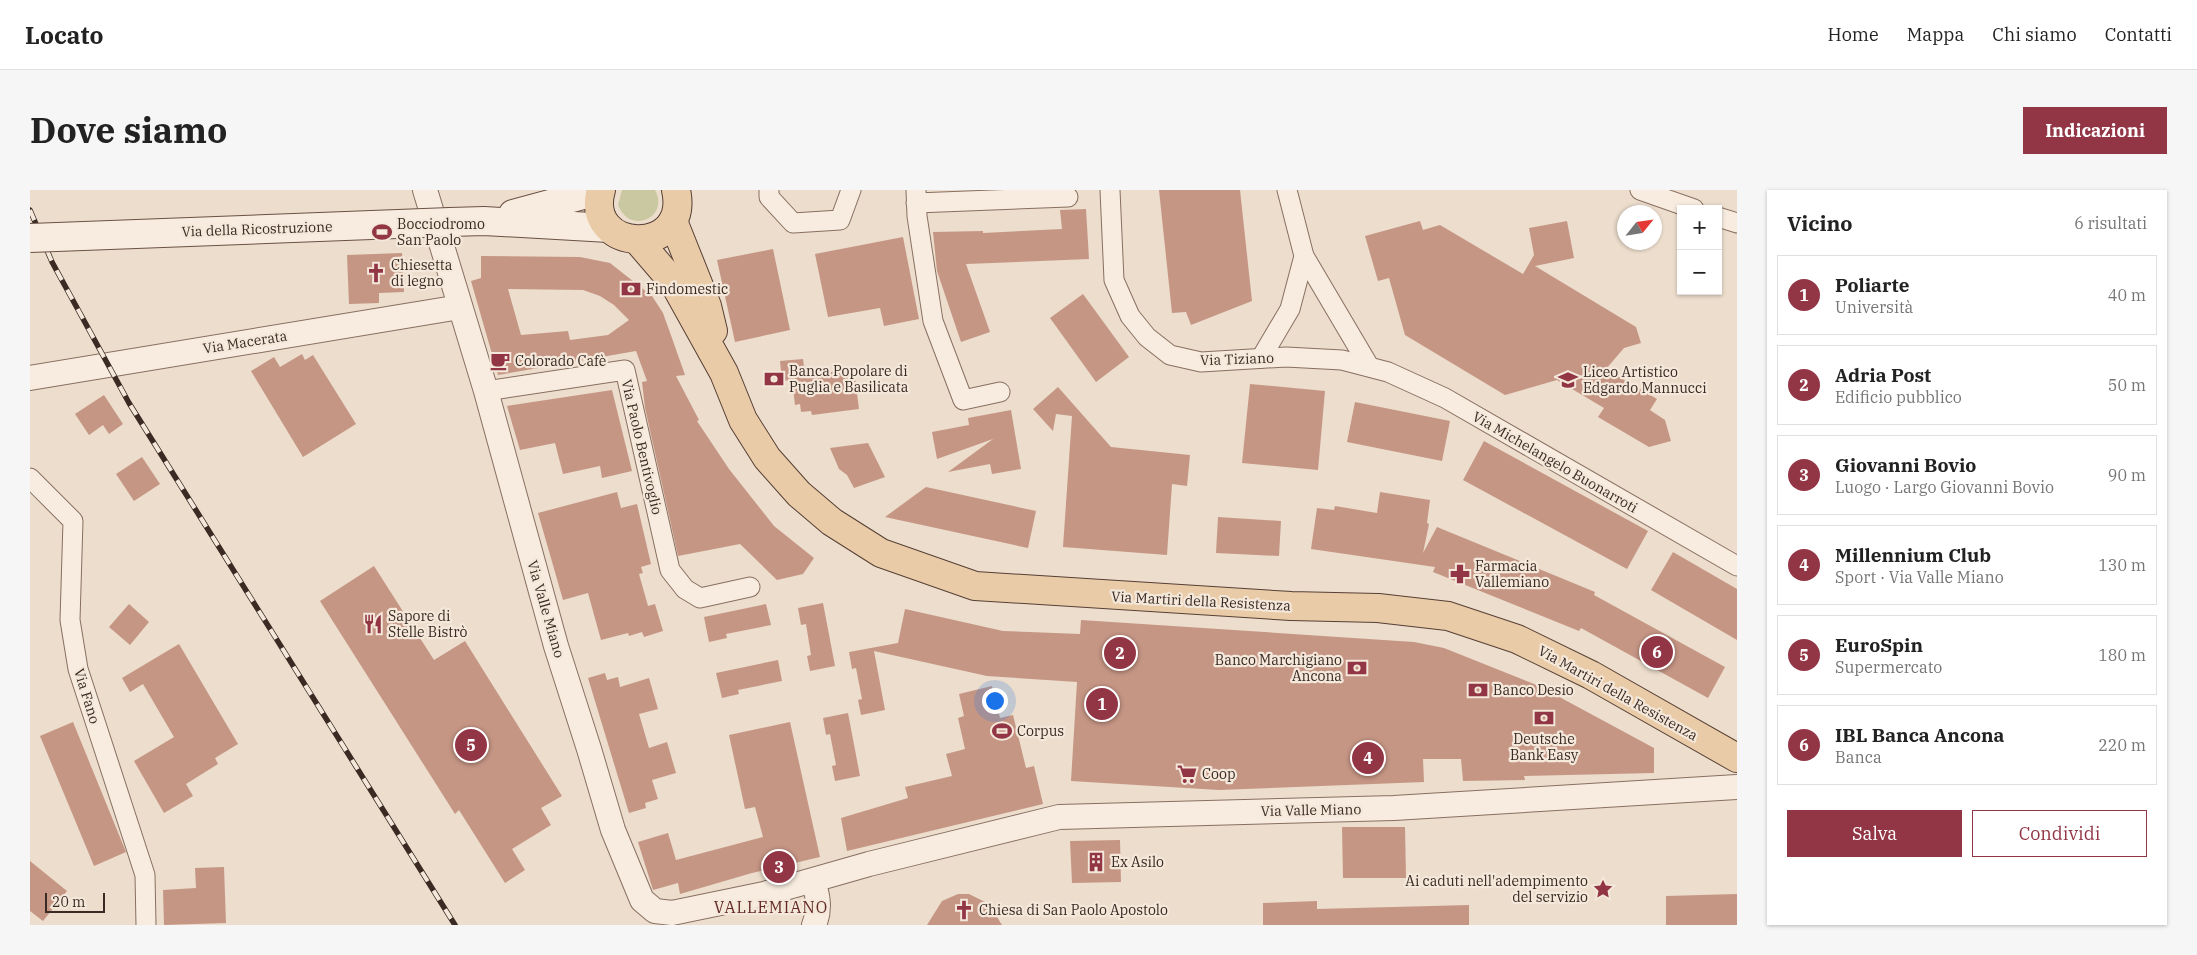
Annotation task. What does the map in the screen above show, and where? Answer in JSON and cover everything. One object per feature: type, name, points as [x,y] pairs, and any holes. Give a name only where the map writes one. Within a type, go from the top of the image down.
[{"type":"main road","points":[[564,214],[593,190]]},
{"type":"main road","points":[[601,190],[599,208],[609,228]]},
{"type":"main road","points":[[638,241],[658,236],[678,201]]},
{"type":"main road","name":"Via Martiri della Resistenza","points":[[678,201],[684,278],[707,306],[724,373],[744,420],[767,458],[799,494],[832,522],[889,556],[975,586],[1290,606],[1378,608],[1448,616],[1517,639],[1591,675],[1737,758]]},
{"type":"main road","points":[[564,214],[609,228],[617,234],[638,241],[684,278]]},
{"type":"main road","name":"Via della Ricostruzione","points":[[30,238],[484,221],[564,214]]},
{"type":"street","name":"Via Valle Miano","points":[[425,190],[486,391],[556,646],[590,749],[613,830],[642,900],[655,911],[672,913],[764,894],[879,862],[1059,816],[1394,808],[1737,787]]},
{"type":"street","points":[[769,190],[769,197],[793,223],[840,220],[852,190]]},
{"type":"street","name":"Via Tiziano","points":[[1110,190],[1114,280],[1130,316],[1147,337],[1170,355],[1201,362],[1286,357],[1342,360],[1369,366]]},
{"type":"street","points":[[1286,190],[1304,256],[1369,366]]},
{"type":"street","points":[[1640,190],[1683,205]]},
{"type":"street","points":[[1000,392],[963,400],[933,321],[916,197],[1026,194],[1068,197]]},
{"type":"street","points":[[1722,218],[1737,223]]},
{"type":"street","points":[[1261,358],[1272,343],[1290,309],[1304,256]]},
{"type":"street","name":"Via Macerata","points":[[30,378],[460,307]]},
{"type":"street","name":"Via Michelangelo Buonarroti","points":[[1369,366],[1388,372],[1445,398],[1737,566]]},
{"type":"street","name":"Via Paolo Bentivoglio","points":[[486,391],[625,370],[670,570],[685,589],[700,598],[750,586]]},
{"type":"street","name":"Via Fano","points":[[30,478],[73,521],[70,620],[78,669],[145,875],[146,925]]},
{"type":"street","points":[[812,881],[817,891],[816,920]]},
{"type":"shaded area","points":[[622,190],[655,190],[658,200],[657,208],[653,215],[639,221],[631,220],[618,205]]},
{"type":"building","points":[[1159,190],[1240,190],[1252,301],[1191,325],[1186,312],[1172,313]]},
{"type":"building","points":[[1086,209],[1089,259],[966,264],[990,332],[961,342],[937,271],[933,232],[983,231],[983,233],[1062,229],[1060,210]]},
{"type":"building","points":[[1420,221],[1423,230],[1440,225],[1523,274],[1534,255],[1529,228],[1567,221],[1574,258],[1535,266],[1636,327],[1641,343],[1624,348],[1606,369],[1657,399],[1650,410],[1665,420],[1671,441],[1649,447],[1598,417],[1604,408],[1557,380],[1505,395],[1405,335],[1389,278],[1378,281],[1365,236]]},
{"type":"building","points":[[903,237],[919,319],[884,326],[880,308],[828,317],[815,254]]},
{"type":"building","points":[[773,249],[790,330],[735,342],[717,260]]},
{"type":"building","name":"Chiesetta di legno","points":[[402,253],[404,292],[379,293],[379,303],[349,304],[347,255]]},
{"type":"building","points":[[481,256],[580,257],[610,263],[652,296],[663,313],[685,375],[676,376],[699,420],[697,421],[729,469],[774,526],[814,558],[803,574],[777,580],[740,544],[678,556],[645,408],[642,382],[647,381],[636,351],[498,375],[471,281],[481,278]],"holes":[[[508,289],[583,290],[600,296],[614,305],[629,320],[608,335],[570,340],[568,331],[521,335]]]},
{"type":"building","points":[[1083,294],[1129,357],[1096,382],[1050,318]]},
{"type":"building","points":[[302,354],[305,360],[313,355],[356,424],[303,457],[251,371],[274,357],[280,367]]},
{"type":"building","points":[[803,359],[804,367],[808,366],[809,375],[854,369],[859,409],[812,415],[811,411],[801,412],[800,404],[795,405],[792,380],[782,381],[780,361]]},
{"type":"building","points":[[1250,384],[1325,391],[1318,470],[1242,463]]},
{"type":"building","points":[[1058,387],[1111,447],[1190,455],[1187,486],[1172,484],[1167,555],[1063,547],[1072,416],[1056,414],[1053,431],[1033,409]]},
{"type":"building","points":[[612,390],[632,471],[602,478],[600,466],[563,474],[555,443],[520,450],[507,406]]},
{"type":"building","points":[[104,395],[123,424],[109,434],[103,425],[89,435],[75,414]]},
{"type":"building","points":[[1355,402],[1450,421],[1442,461],[1347,442]]},
{"type":"building","points":[[1011,410],[1021,469],[992,474],[990,464],[948,472],[993,439],[937,459],[932,432],[969,425],[968,418]]},
{"type":"building","points":[[1484,441],[1648,531],[1627,569],[1463,480]]},
{"type":"building","points":[[868,443],[885,477],[854,488],[847,475],[839,469],[830,448]]},
{"type":"building","points":[[142,457],[160,484],[134,501],[116,474]]},
{"type":"building","points":[[926,487],[1036,511],[1028,548],[885,517]]},
{"type":"building","points":[[617,492],[621,508],[637,504],[651,564],[641,567],[643,573],[639,574],[648,606],[655,604],[663,631],[644,637],[642,632],[629,636],[628,633],[601,640],[588,593],[563,600],[538,513]]},
{"type":"building","points":[[1380,492],[1430,500],[1427,523],[1429,524],[1423,553],[1437,527],[1595,592],[1594,595],[1725,667],[1708,698],[1581,628],[1579,631],[1433,572],[1435,567],[1311,549],[1317,508],[1334,510],[1335,506],[1377,513]]},
{"type":"building","points":[[1218,517],[1281,521],[1279,556],[1216,553]]},
{"type":"building","points":[[1673,552],[1737,589],[1737,640],[1651,590]]},
{"type":"building","points":[[374,566],[434,660],[465,641],[562,796],[541,808],[551,825],[512,849],[525,870],[505,883],[459,810],[455,814],[320,601]]},
{"type":"building","points":[[823,603],[835,666],[810,671],[807,656],[811,655],[806,624],[801,625],[798,608]]},
{"type":"building","points":[[129,604],[149,622],[130,645],[109,627]]},
{"type":"building","points":[[766,604],[771,625],[726,634],[727,638],[709,642],[704,617]]},
{"type":"building","points":[[905,609],[1003,631],[1080,634],[1081,620],[1414,642],[1444,648],[1539,686],[1654,748],[1654,773],[1524,776],[1525,780],[1463,781],[1461,759],[1423,759],[1424,782],[1219,790],[1071,781],[1077,682],[987,676],[874,651],[885,710],[861,715],[858,700],[862,699],[856,668],[852,669],[849,652],[898,643]]},
{"type":"building","points":[[179,644],[238,744],[215,758],[218,764],[186,784],[193,796],[164,813],[134,761],[174,737],[143,684],[130,692],[122,678]]},
{"type":"building","points":[[778,660],[782,681],[738,690],[739,694],[722,698],[716,673]]},
{"type":"building","points":[[605,673],[607,680],[618,677],[620,687],[649,678],[658,709],[639,714],[649,748],[667,742],[676,773],[652,780],[658,799],[645,803],[646,808],[629,813],[588,678]]},
{"type":"building","points":[[992,686],[1000,718],[1013,715],[1026,768],[1034,766],[1043,804],[847,851],[841,818],[908,798],[905,787],[952,776],[946,754],[965,749],[958,718],[964,716],[959,694]]},
{"type":"building","points":[[848,713],[860,776],[835,781],[832,766],[836,765],[830,734],[826,735],[823,718]]},
{"type":"building","points":[[73,722],[126,852],[94,866],[40,736]]},
{"type":"building","points":[[790,722],[820,857],[752,873],[680,894],[678,883],[653,890],[638,842],[668,833],[676,860],[763,837],[755,807],[745,809],[729,735]]},
{"type":"building","points":[[1342,827],[1405,827],[1406,878],[1343,878]]},
{"type":"building","name":"Ex Asilo","points":[[1120,840],[1121,882],[1072,883],[1070,841]]},
{"type":"building","points":[[30,861],[67,891],[43,921],[30,911]]},
{"type":"building","points":[[224,867],[226,923],[164,925],[163,890],[196,888],[195,868]]},
{"type":"building","name":"Chiesa di San Paolo Apostolo","points":[[958,894],[969,894],[989,904],[1002,925],[927,925],[942,901]]},
{"type":"building","points":[[1737,894],[1737,925],[1666,925],[1666,896]]},
{"type":"building","points":[[1317,901],[1317,909],[1469,905],[1469,925],[1263,925],[1263,903]]},
{"type":"railway","points":[[30,210],[52,262],[129,403],[455,925]]},
{"type":"place","name":"Bocciodromo San Paolo","points":[[382,232]]},
{"type":"place","name":"Chiesetta di legno","points":[[376,273]]},
{"type":"place","name":"Findomestic","points":[[631,289]]},
{"type":"place","name":"Colorado Cafè","points":[[500,361]]},
{"type":"place","name":"Banca Popolare di Puglia e Basilicata","points":[[774,379]]},
{"type":"place","name":"Liceo Artistico Edgardo Mannucci","points":[[1568,380]]},
{"type":"place","name":"Farmacia Vallemiano","points":[[1460,574]]},
{"type":"place","name":"Sapore di Stelle Bistrò","points":[[373,624]]},
{"type":"place","name":"IBL Banca Ancona","points":[[1657,652]]},
{"type":"place","name":"Adria Post","points":[[1120,653]]},
{"type":"place","name":"Banco Marchigiano Ancona","points":[[1357,668]]},
{"type":"place","name":"Banco Desio","points":[[1478,690]]},
{"type":"place","name":"Poliarte","points":[[1102,704]]},
{"type":"place","name":"Deutsche Bank Easy","points":[[1544,718]]},
{"type":"place","name":"Corpus","points":[[1002,731]]},
{"type":"place","name":"EuroSpin","points":[[471,745]]},
{"type":"place","name":"Millennium Club","points":[[1368,758]]},
{"type":"place","name":"Coop","points":[[1187,774]]},
{"type":"place","name":"Ex Asilo","points":[[1096,862]]},
{"type":"place","name":"Giovanni Bovio","points":[[779,867]]},
{"type":"place","name":"Ai caduti nell'adempimento del servizio","points":[[1603,889]]},
{"type":"place","name":"Chiesa di San Paolo Apostolo","points":[[964,910]]},
{"type":"district","name":"VALLEMIANO","points":[[771,907]]}]
